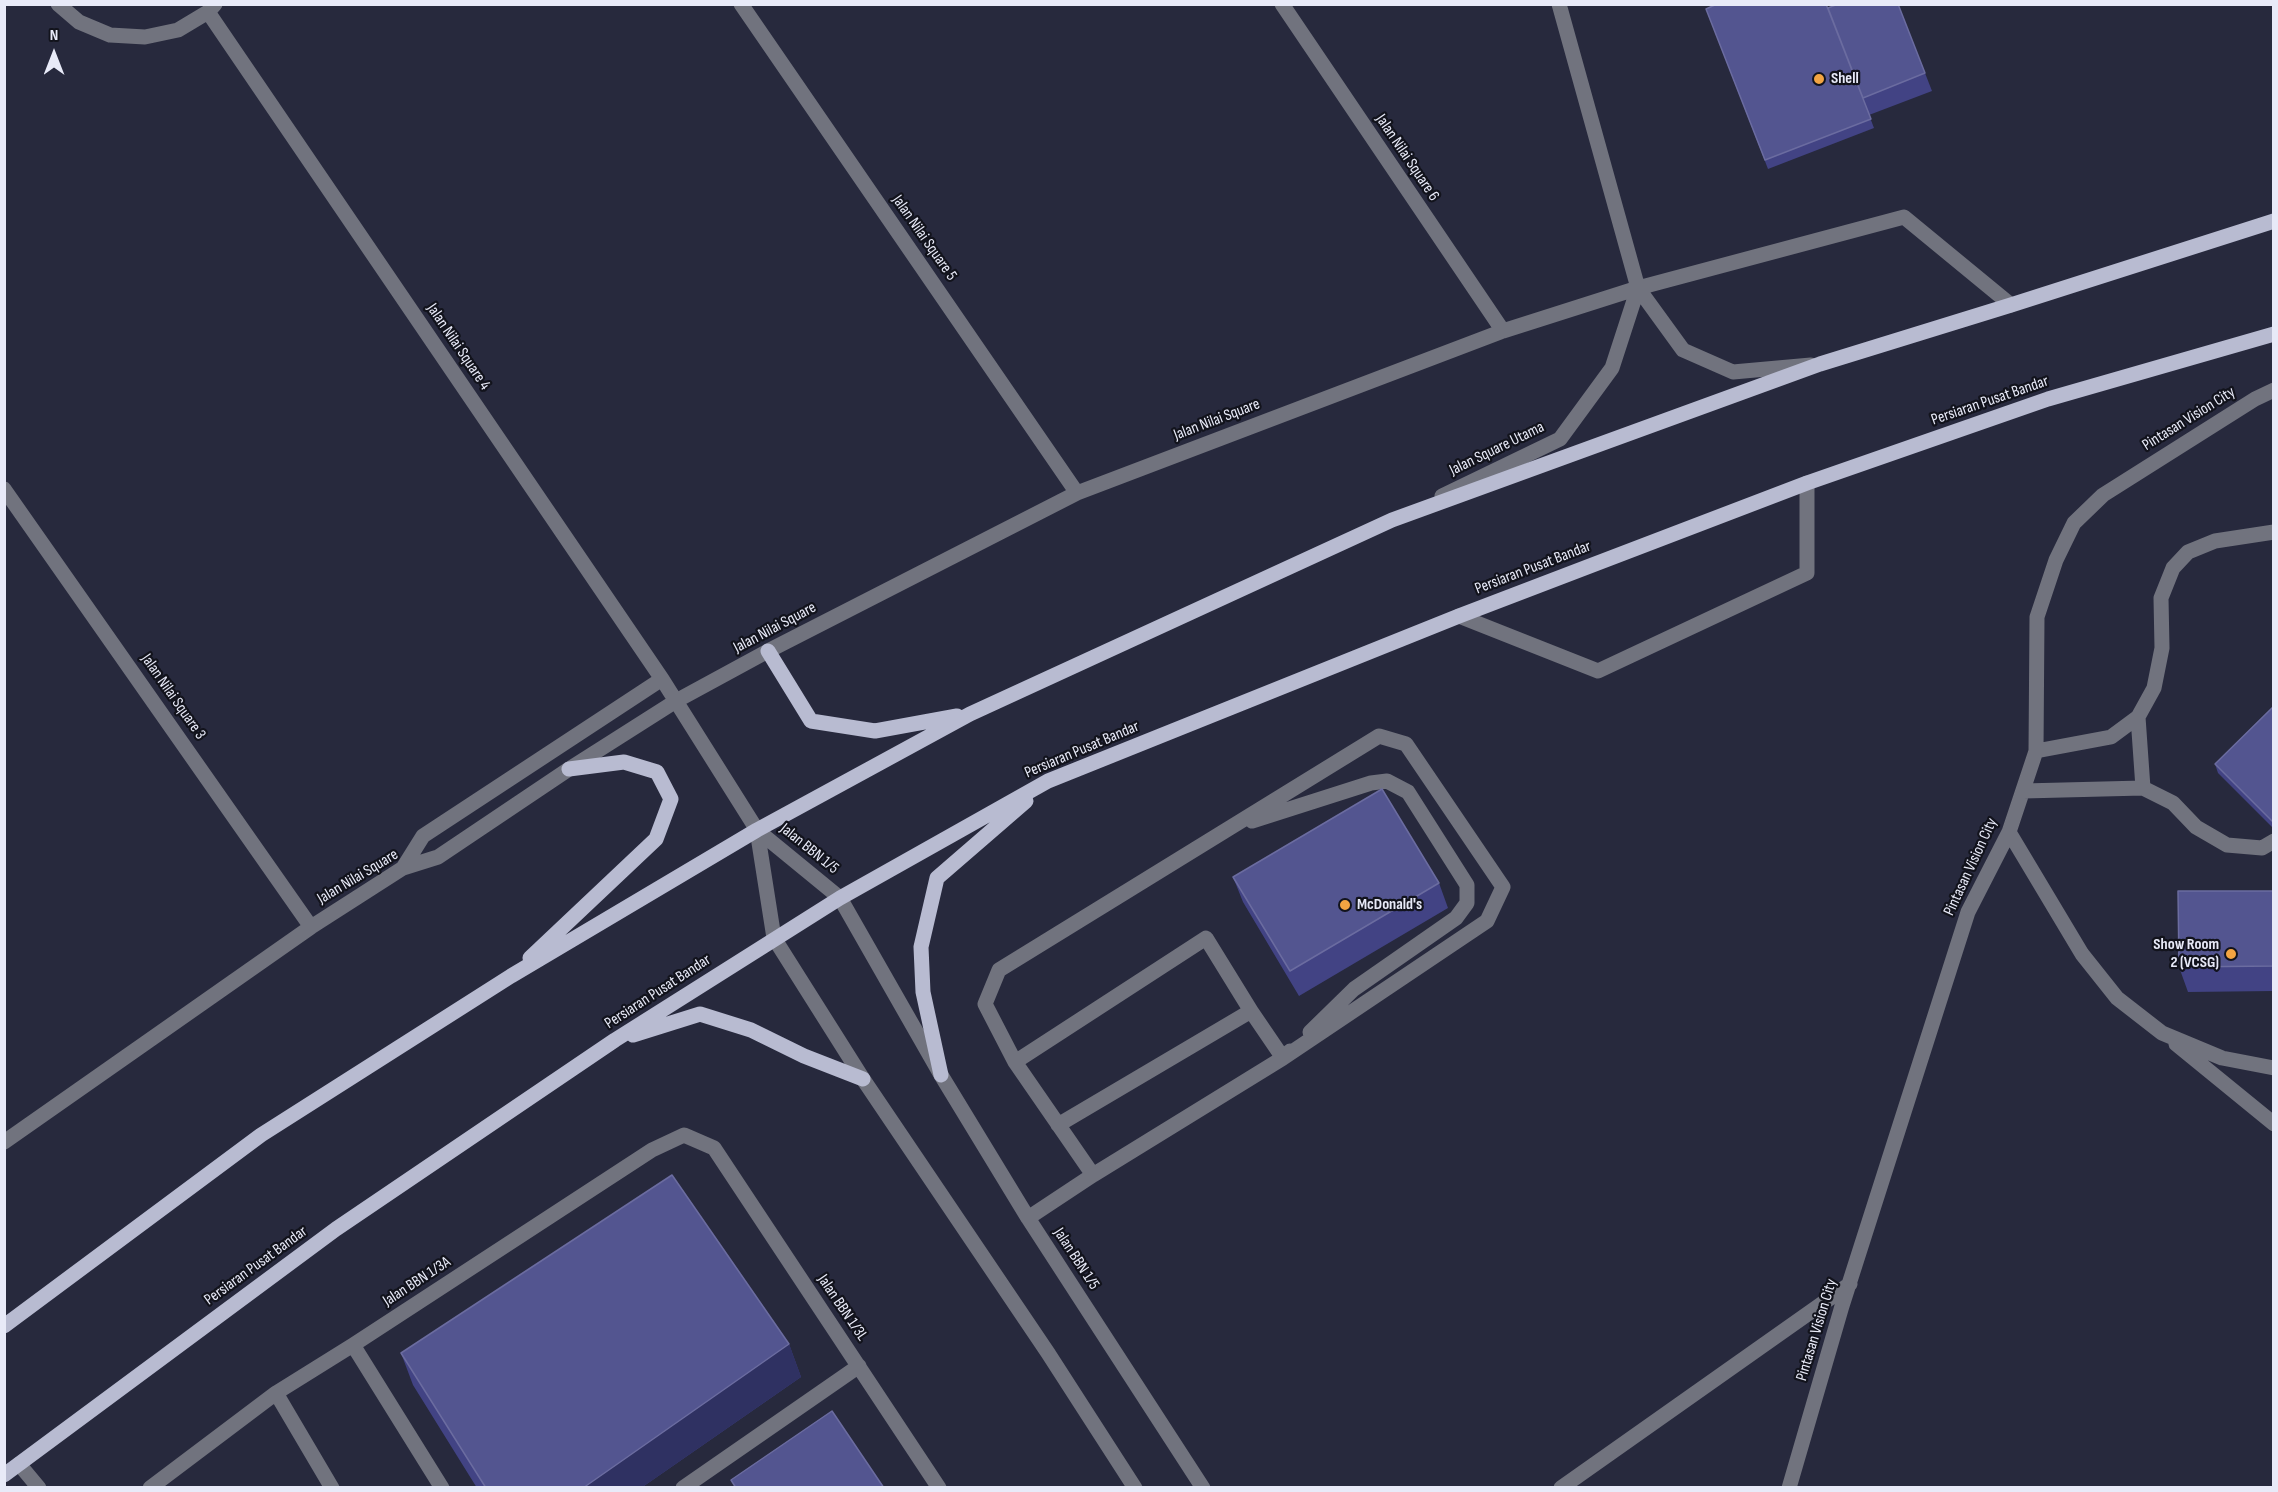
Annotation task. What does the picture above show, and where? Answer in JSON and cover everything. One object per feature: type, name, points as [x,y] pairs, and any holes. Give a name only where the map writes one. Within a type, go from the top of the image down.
[{"type":"main road","points":[[4,1326],[261,1135],[511,976],[757,830],[970,714],[1392,520],[1820,364],[2274,221]]},
{"type":"main road","name":"Persiaran Pusat Bandar","points":[[4,1475],[336,1229],[615,1041],[840,898],[1048,781],[1459,616],[1807,483],[2049,399],[2274,334]]},
{"type":"main road","points":[[768,651],[811,721],[875,731],[970,714]]},
{"type":"main road","points":[[511,976],[656,839],[671,799],[657,772],[624,762],[569,768]]},
{"type":"main road","points":[[941,1075],[923,992],[921,946],[937,878],[1048,781]]},
{"type":"main road","points":[[615,1041],[700,1014],[751,1030],[804,1056],[863,1079]]},
{"type":"street","points":[[58,4],[79,22],[110,35],[145,37],[178,30],[212,8]]},
{"type":"street","name":"Jalan Nilai Square 5","points":[[741,4],[1077,493]]},
{"type":"street","name":"Jalan Nilai Square 6","points":[[1282,4],[1503,331]]},
{"type":"street","points":[[1559,4],[1638,288],[1683,350],[1733,372],[1820,364]]},
{"type":"street","name":"Jalan Nilai Square 4","points":[[212,8],[662,678],[757,830]]},
{"type":"street","name":"Jalan Nilai Square","points":[[4,1142],[311,927],[403,868],[438,857],[569,768],[676,702],[768,651],[1077,493],[1503,331],[1638,288],[1904,217],[2012,305]]},
{"type":"street","name":"Jalan Square Utama","points":[[1392,520],[1560,439],[1612,368],[1638,288]]},
{"type":"street","name":"Pintasan Vision City","points":[[1789,1488],[1850,1284],[1968,912],[2009,832],[2036,752],[2037,617],[2056,560],[2074,523],[2103,495],[2254,399],[2274,390]]},
{"type":"street","points":[[1459,616],[1598,671],[1807,573],[1807,483]]},
{"type":"street","name":"Jalan Nilai Square 3","points":[[4,489],[311,927]]},
{"type":"street","points":[[2036,752],[2110,737],[2138,717],[2154,688],[2162,648],[2162,598],[2173,568],[2188,552],[2215,541],[2274,532]]},
{"type":"street","points":[[403,868],[423,836],[662,678]]},
{"type":"street","points":[[2138,717],[2143,788]]},
{"type":"street","points":[[1028,1218],[1093,1174],[1283,1058],[1487,921],[1503,887],[1406,744],[1379,736],[999,970],[985,1004],[1015,1062],[1093,1174]]},
{"type":"street","points":[[1229,828],[1371,783],[1387,781],[1408,792],[1467,885],[1467,903],[1456,918],[1354,989],[1283,1058]]},
{"type":"street","points":[[2023,791],[2143,788],[2173,803],[2196,827],[2227,845],[2262,848],[2274,841]]},
{"type":"street","name":"Jalan BBN 1/5","points":[[757,830],[840,898],[941,1075],[1028,1218],[1203,1488]]},
{"type":"street","name":"Jalan BBN 1/5","points":[[757,830],[774,938],[863,1079],[1048,1353],[1135,1488]]},
{"type":"street","points":[[2009,832],[2082,954],[2116,998],[2274,1124]]},
{"type":"street","points":[[1015,1062],[1206,938],[1283,1058]]},
{"type":"street","points":[[1058,1125],[1251,1011]]},
{"type":"street","points":[[2162,1033],[2222,1058],[2274,1068]]},
{"type":"street","name":"Jalan BBN 1/3A","points":[[150,1488],[276,1393],[652,1150],[684,1135],[714,1148]]},
{"type":"street","name":"Jalan BBN 1/3L","points":[[714,1148],[939,1488]]},
{"type":"street","points":[[1561,1488],[1850,1284]]},
{"type":"street","points":[[353,1345],[442,1488]]},
{"type":"street","points":[[683,1488],[859,1366]]},
{"type":"street","points":[[276,1393],[332,1488]]},
{"type":"street","points":[[19,1464],[39,1488]]},
{"type":"building","points":[[1717,4],[1826,4],[1871,119],[1765,160],[1706,9]]},
{"type":"building","points":[[1838,4],[1898,4],[1925,73],[1863,98],[1828,8]]},
{"type":"building","points":[[2274,706],[2274,823],[2215,764]]},
{"type":"building","name":"McDonald's","points":[[1382,789],[1439,883],[1290,971],[1233,877]]},
{"type":"building","name":"Show Room 2 (VCSG)","points":[[2178,891],[2274,891],[2274,966],[2179,967]]},
{"type":"building","points":[[672,1175],[789,1344],[583,1488],[486,1488],[401,1353]]},
{"type":"building","points":[[832,1411],[884,1488],[736,1488],[731,1480]]},
{"type":"place","name":"Shell","points":[[1819,79]]},
{"type":"place","name":"McDonald's","points":[[1345,905]]},
{"type":"place","name":"Show Room 2 (VCSG)","points":[[2231,954]]}]
